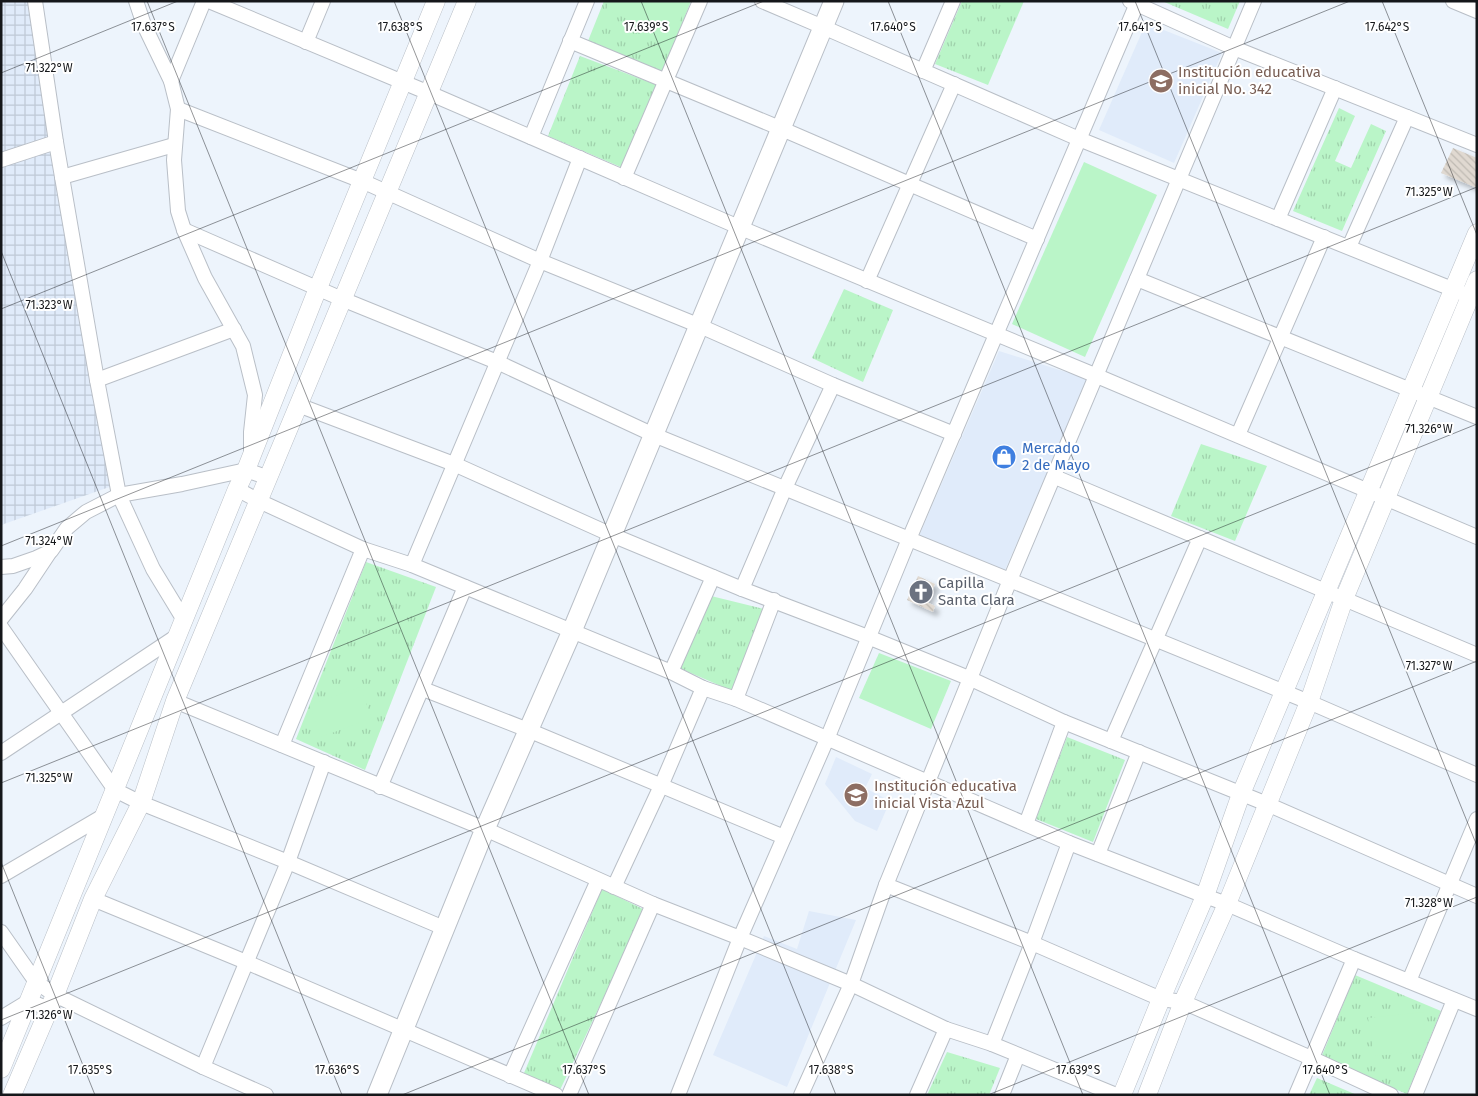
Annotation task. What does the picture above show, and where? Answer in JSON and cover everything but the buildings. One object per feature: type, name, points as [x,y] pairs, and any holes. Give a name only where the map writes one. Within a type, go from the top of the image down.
[{"type":"main road","points":[[376,1095],[485,829],[572,631],[834,1]]},
{"type":"street","points":[[35,1],[56,142],[96,380],[119,495],[180,628]]},
{"type":"street","points":[[136,1],[144,26],[171,81],[178,109],[174,145],[178,211],[184,230],[205,278],[243,346],[255,395],[249,463]]},
{"type":"street","points":[[171,81],[204,1]]},
{"type":"street","points":[[209,1],[402,81],[741,228],[1238,435],[1477,537]]},
{"type":"street","points":[[306,42],[323,1]]},
{"type":"street","points":[[1,1069],[436,1]]},
{"type":"street","points":[[12,1095],[93,899],[141,803],[175,700],[467,1]]},
{"type":"street","points":[[531,137],[587,1]]},
{"type":"street","points":[[624,178],[700,1]]},
{"type":"street","points":[[762,1],[823,26],[1080,140],[1453,289],[1475,292],[1428,397],[1344,599],[1309,702],[1227,904],[1183,1002],[1147,1095]]},
{"type":"street","points":[[923,71],[953,1]]},
{"type":"street","points":[[801,1095],[851,984],[886,885],[1010,580],[1055,478],[1254,1]]},
{"type":"street","points":[[1453,1],[1477,11]]},
{"type":"street","points":[[678,1095],[740,938],[827,739],[909,539],[1080,140],[1135,2],[1234,48],[1477,145]]},
{"type":"street","points":[[570,42],[782,129],[1037,239]]},
{"type":"street","points":[[867,281],[954,84]]},
{"type":"street","points":[[1278,219],[1335,88]]},
{"type":"street","points":[[178,109],[362,181],[540,260],[700,326],[833,385],[954,434]]},
{"type":"street","points":[[1349,247],[1407,117]]},
{"type":"street","points":[[1,160],[56,142]]},
{"type":"street","points":[[62,177],[174,145]]},
{"type":"street","points":[[412,565],[540,260],[580,158]]},
{"type":"street","points":[[184,230],[342,299],[496,362],[654,435],[1309,702],[1477,775]]},
{"type":"street","points":[[1122,1095],[1205,896],[1241,794],[1477,233]]},
{"type":"street","points":[[1238,435],[1324,237]]},
{"type":"street","points":[[1137,279],[1477,417]]},
{"type":"street","points":[[96,380],[234,329]]},
{"type":"street","points":[[742,589],[785,488],[833,385]]},
{"type":"street","points":[[298,405],[454,464],[713,577],[971,679],[1064,722],[1267,804],[1477,896]]},
{"type":"street","points":[[249,463],[269,478]]},
{"type":"street","points":[[1,620],[67,528],[86,512],[119,495],[182,484],[249,463]]},
{"type":"street","points":[[1055,478],[1477,655]]},
{"type":"street","points":[[237,489],[363,549],[412,565],[572,631],[671,672],[702,688],[736,699],[1069,843],[1227,904],[1354,959],[1477,1009]]},
{"type":"street","points":[[1111,741],[1200,538]]},
{"type":"street","points":[[282,745],[363,549]]},
{"type":"street","points":[[1,567],[13,566],[50,551]]},
{"type":"street","points":[[671,672],[713,577]]},
{"type":"street","points":[[380,787],[465,587]]},
{"type":"street","points":[[736,699],[774,600]]},
{"type":"street","points":[[1,626],[115,790],[141,803],[288,862],[444,928]]},
{"type":"street","points":[[1,753],[180,628]]},
{"type":"street","points":[[423,688],[784,837]]},
{"type":"street","points":[[614,887],[661,786],[702,688]]},
{"type":"street","points":[[175,700],[380,787],[485,829],[653,904],[851,984],[946,1029],[992,1044],[1116,1095]]},
{"type":"street","points":[[1026,824],[1064,722]]},
{"type":"street","points":[[1098,854],[1139,752]]},
{"type":"street","points":[[203,1067],[288,862],[324,762]]},
{"type":"street","points":[[1,876],[105,815]]},
{"type":"street","points":[[1409,981],[1477,819]]},
{"type":"street","points":[[992,1044],[1069,843]]},
{"type":"street","points":[[510,1076],[598,880]]},
{"type":"street","points":[[886,885],[1032,942],[1161,999],[1183,1002],[1391,1095]]},
{"type":"street","points":[[93,899],[246,962],[510,1076],[537,1091],[556,1095]]},
{"type":"street","points":[[569,1095],[653,904]]},
{"type":"street","points":[[1,932],[52,1002]]},
{"type":"street","points":[[1296,1095],[1354,959]]},
{"type":"street","points":[[1415,1095],[1454,1000]]},
{"type":"street","points":[[1,1018],[29,1001],[52,1002],[266,1095]]},
{"type":"street","points":[[917,1095],[946,1029]]},
{"type":"street","points":[[1002,1095],[1018,1055]]},
{"type":"shaded area","points":[[1,1],[34,1],[118,484],[1,525]]},
{"type":"shaded area","points":[[1146,23],[1222,53],[1174,163],[1099,130]]},
{"type":"shaded area","name":"Mercado 2 de Mayo","points":[[999,351],[1088,379],[1005,570],[919,536]]},
{"type":"shaded area","name":"Institución educativa inicial Vista Azul","points":[[836,757],[872,774],[865,788],[890,801],[877,831],[855,821],[825,784]]},
{"type":"shaded area","points":[[809,911],[856,920],[787,1087],[713,1055],[764,936],[797,949]]},
{"type":"green space","points":[[604,1],[691,1],[663,73],[588,41]]},
{"type":"green space","points":[[610,1],[688,1],[673,38],[606,10]]},
{"type":"green space","points":[[962,1],[1024,1],[988,85],[935,64]]},
{"type":"green space","points":[[1162,1],[1240,1],[1228,29]]},
{"type":"green space","points":[[580,56],[657,85],[623,168],[548,136]]},
{"type":"green space","points":[[1339,108],[1355,116],[1335,161],[1351,168],[1371,124],[1386,131],[1342,231],[1293,211]]},
{"type":"green space","points":[[1084,162],[1157,195],[1085,357],[1012,324]]},
{"type":"green space","points":[[844,289],[893,310],[863,382],[812,358]]},
{"type":"green space","points":[[1201,444],[1267,466],[1235,541],[1171,516]]},
{"type":"green space","points":[[366,562],[436,587],[365,770],[296,739]]},
{"type":"green space","points":[[707,595],[764,609],[737,693],[677,667]]},
{"type":"green space","points":[[879,653],[951,681],[931,729],[859,698]]},
{"type":"green space","points":[[360,687],[372,718],[321,737],[309,705]]},
{"type":"green space","points":[[1067,737],[1125,760],[1093,842],[1036,819]]},
{"type":"green space","points":[[602,889],[645,910],[560,1090],[524,1073]]},
{"type":"green space","points":[[1355,975],[1441,1011],[1407,1094],[1321,1058]]},
{"type":"green space","points":[[1424,1012],[1426,1051],[1374,1056],[1368,1018]]},
{"type":"green space","points":[[947,1052],[1000,1068],[989,1095],[927,1095]]},
{"type":"green space","points":[[1317,1078],[1357,1095],[1309,1095]]},
{"type":"place","name":"Institución educativa inicial No. 342","points":[[1161,81]]},
{"type":"place","name":"Mercado 2 de Mayo","points":[[1004,457]]},
{"type":"place","name":"Capilla Santa Clara","points":[[921,592]]},
{"type":"place","name":"Institución educativa inicial Vista Azul","points":[[856,795]]}]
